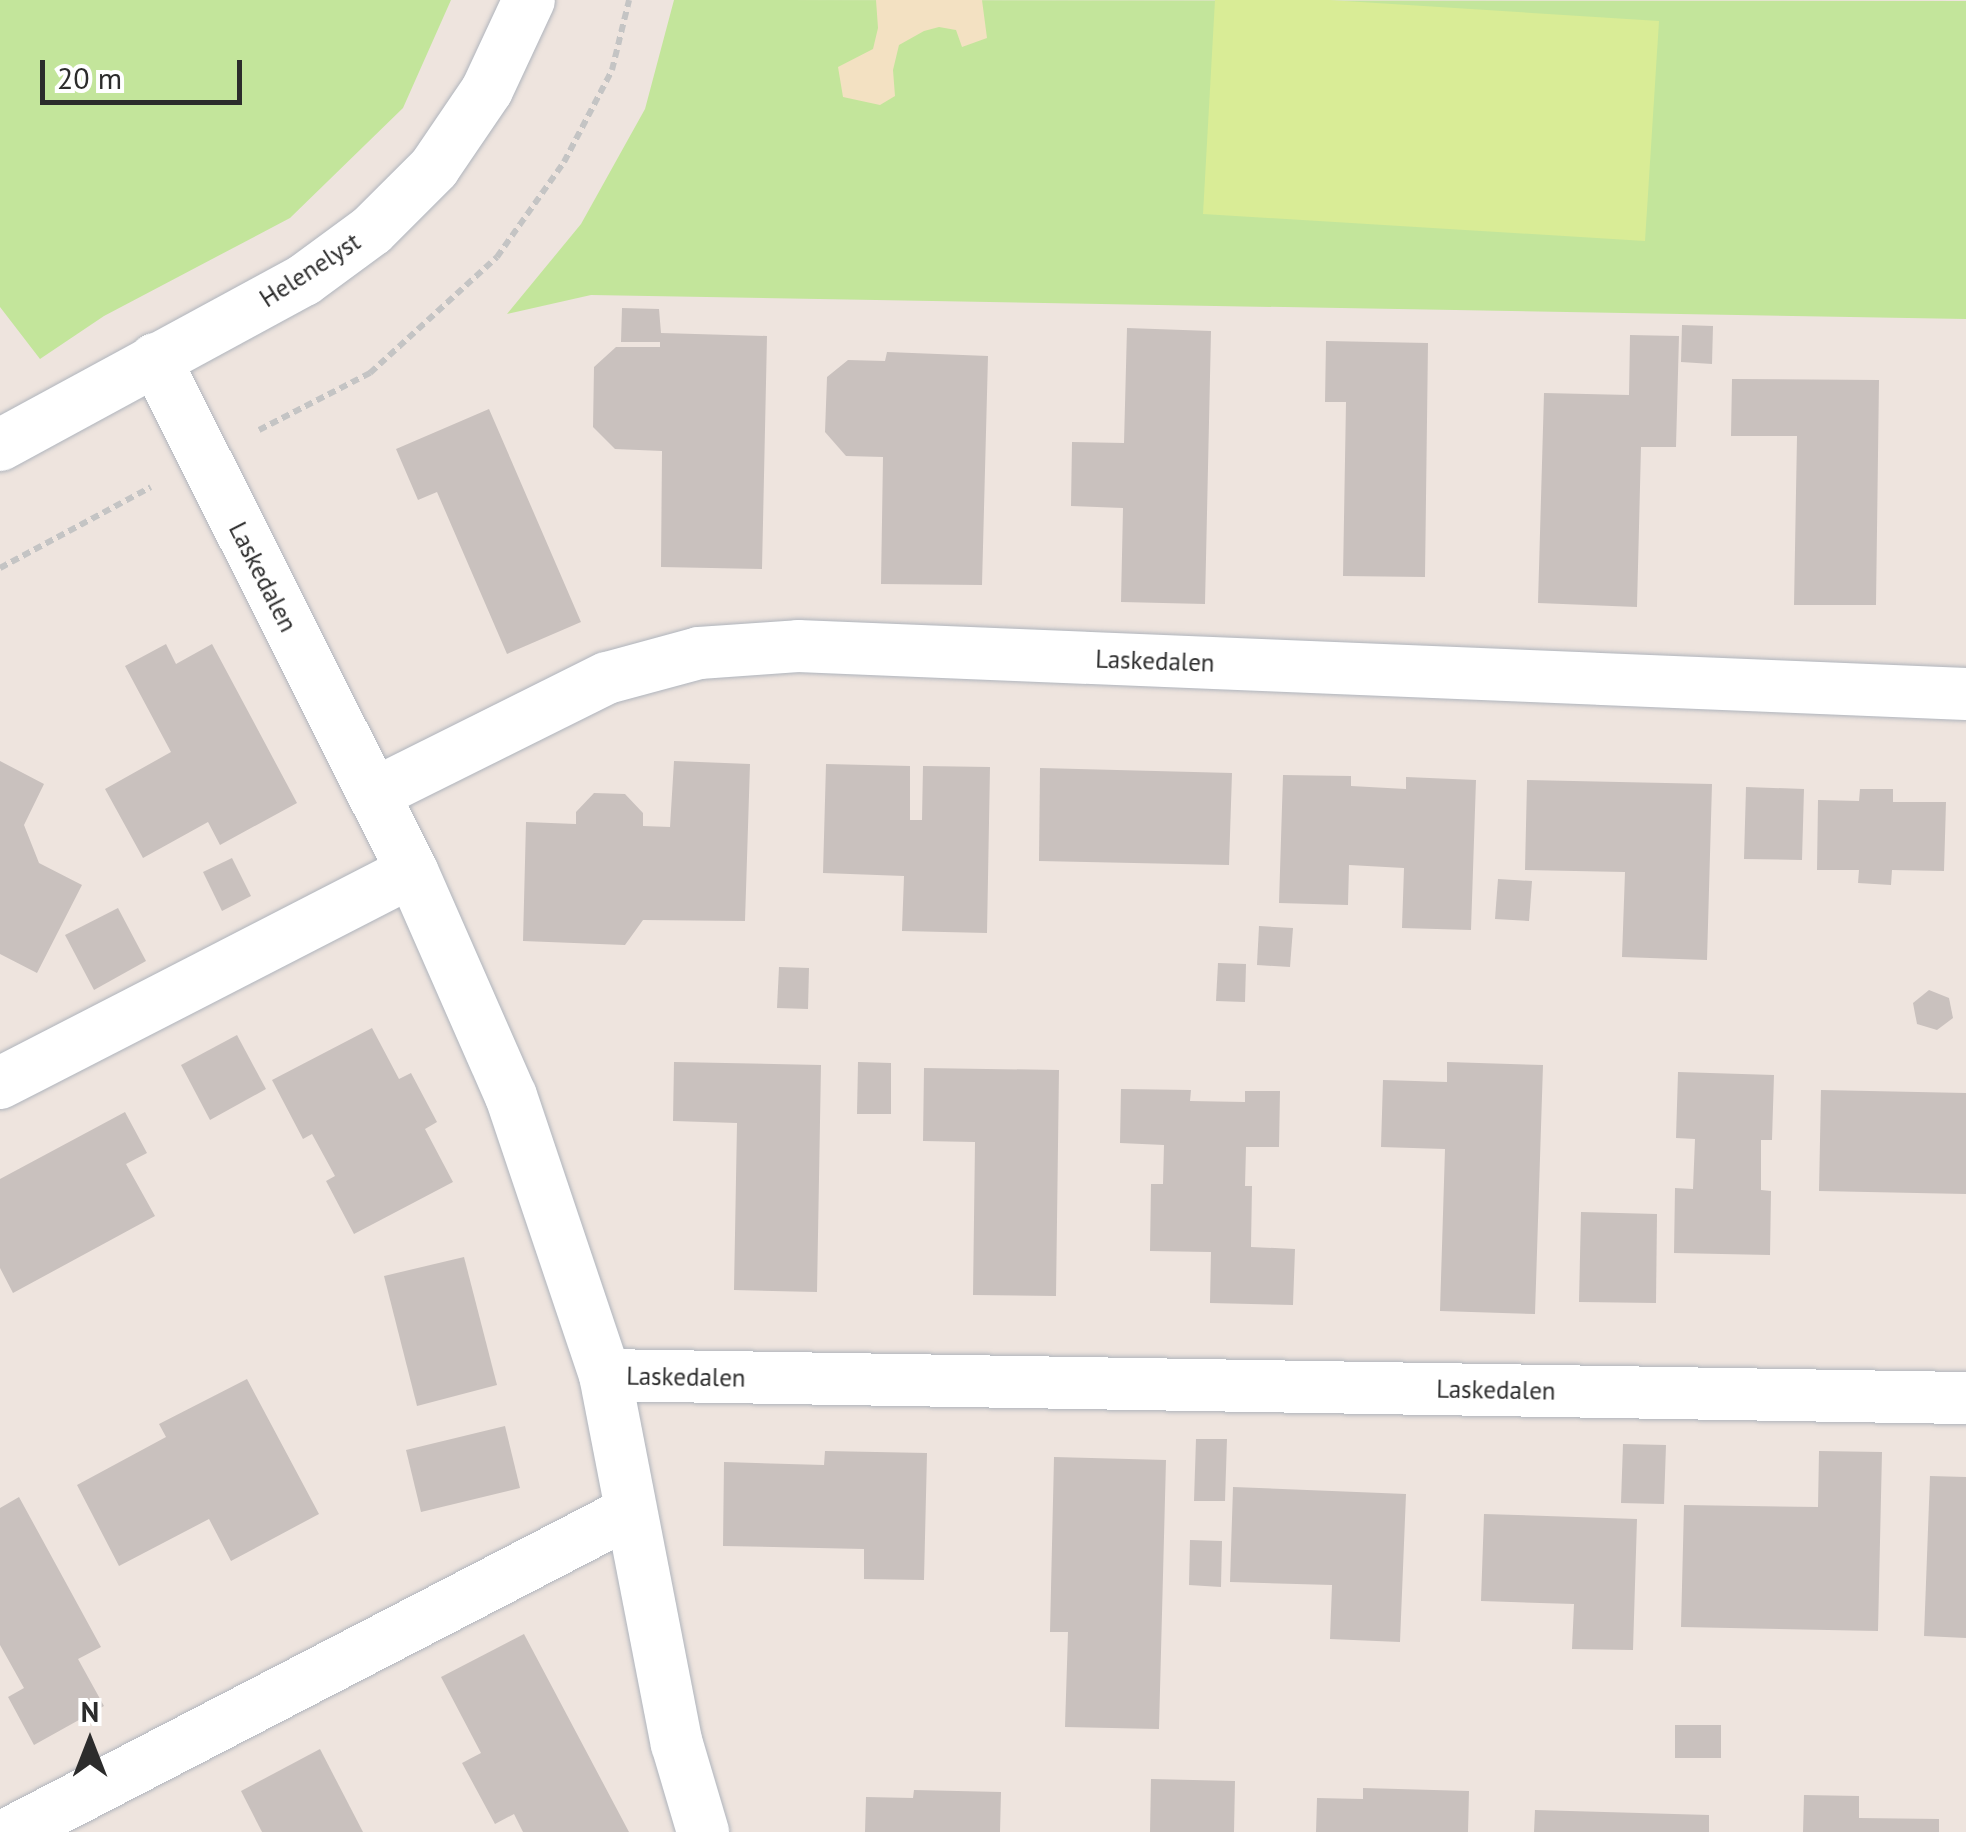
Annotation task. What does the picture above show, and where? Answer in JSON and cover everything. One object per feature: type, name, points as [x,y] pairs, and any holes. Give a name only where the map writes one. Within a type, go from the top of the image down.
[{"type":"street","name":"Helenelyst","points":[[0,444],[304,280],[372,230],[434,168],[486,90],[528,0]]},
{"type":"street","name":"Laskedalen","points":[[156,359],[412,871],[511,1096],[605,1375],[677,1744],[703,1832]]},
{"type":"street","name":"Laskedalen","points":[[374,794],[607,678],[698,653],[798,646],[1966,694]]},
{"type":"street","points":[[0,1083],[412,871]]},
{"type":"street","name":"Laskedalen","points":[[605,1375],[1966,1398]]},
{"type":"street","points":[[12,1832],[630,1512]]},
{"type":"path","points":[[0,568],[370,372],[497,257],[564,162],[612,70],[630,0]]},
{"type":"green space","points":[[0,0],[451,0],[403,108],[290,218],[104,316],[40,359],[0,307]]},
{"type":"green space","points":[[674,0],[1966,1],[1966,319],[591,295],[507,314],[581,224],[645,109]]},
{"type":"green space","points":[[1215,0],[1329,0],[1659,21],[1645,241],[1203,214]]},
{"type":"sand","points":[[876,0],[982,0],[987,38],[962,47],[956,30],[939,27],[924,31],[899,45],[893,70],[895,96],[880,105],[843,97],[838,67],[873,49],[878,28]]},
{"type":"building","points":[[622,308],[659,309],[661,333],[767,336],[762,569],[661,567],[662,451],[615,449],[593,427],[594,367],[616,347],[660,347],[660,342],[621,342]]},
{"type":"building","points":[[1682,325],[1713,326],[1712,364],[1681,362]]},
{"type":"building","points":[[1127,328],[1211,331],[1205,604],[1121,602],[1123,508],[1071,506],[1072,442],[1124,443]]},
{"type":"building","points":[[1630,335],[1679,336],[1676,447],[1641,447],[1637,607],[1538,603],[1544,393],[1629,395]]},
{"type":"building","points":[[1326,341],[1428,343],[1425,577],[1343,576],[1346,402],[1325,402]]},
{"type":"building","points":[[887,352],[988,356],[982,585],[881,584],[883,457],[846,456],[825,432],[827,377],[848,360],[885,361]]},
{"type":"building","points":[[1732,379],[1879,380],[1876,605],[1794,605],[1797,436],[1731,436]]},
{"type":"building","points":[[489,409],[581,622],[507,654],[437,492],[418,500],[396,449]]},
{"type":"building","points":[[166,644],[176,664],[212,644],[297,803],[220,845],[208,822],[143,858],[105,789],[171,752],[125,666]]},
{"type":"building","points":[[0,761],[44,784],[24,825],[39,863],[82,885],[37,973],[0,954]]},
{"type":"building","points":[[674,761],[750,764],[745,921],[643,920],[625,945],[523,941],[526,822],[576,824],[576,812],[594,793],[625,794],[643,813],[643,826],[670,827]]},
{"type":"building","points":[[826,764],[910,766],[910,820],[922,820],[923,766],[990,767],[987,933],[902,931],[904,876],[823,873]]},
{"type":"building","points":[[1040,768],[1232,773],[1229,865],[1039,861]]},
{"type":"building","points":[[1283,775],[1351,776],[1351,786],[1406,789],[1406,777],[1476,780],[1471,930],[1402,928],[1404,868],[1349,865],[1348,905],[1279,903]]},
{"type":"building","points":[[1527,780],[1712,784],[1707,960],[1622,957],[1625,872],[1525,870]]},
{"type":"building","points":[[1746,787],[1804,789],[1802,860],[1744,859]]},
{"type":"building","points":[[1860,789],[1893,789],[1893,802],[1946,802],[1944,871],[1892,870],[1891,885],[1858,883],[1859,870],[1817,870],[1818,800],[1859,801]]},
{"type":"building","points":[[232,858],[251,896],[222,911],[203,872]]},
{"type":"building","points":[[1498,879],[1532,881],[1529,921],[1495,919]]},
{"type":"building","points":[[118,908],[146,961],[94,990],[65,935]]},
{"type":"building","points":[[1259,926],[1293,928],[1290,967],[1257,965]]},
{"type":"building","points":[[1218,963],[1246,964],[1245,1002],[1216,1001]]},
{"type":"building","points":[[779,967],[809,968],[808,1009],[777,1008]]},
{"type":"building","points":[[1929,990],[1949,998],[1953,1018],[1937,1030],[1917,1024],[1913,1003]]},
{"type":"building","points":[[372,1028],[399,1079],[411,1073],[437,1122],[425,1129],[453,1182],[354,1234],[326,1181],[335,1176],[312,1134],[303,1139],[272,1080]]},
{"type":"building","points":[[237,1035],[266,1089],[210,1120],[181,1065]]},
{"type":"building","points":[[674,1062],[821,1065],[817,1292],[734,1290],[737,1123],[673,1121]]},
{"type":"building","points":[[858,1062],[891,1063],[891,1114],[857,1114]]},
{"type":"building","points":[[1447,1062],[1543,1065],[1535,1314],[1440,1311],[1445,1149],[1381,1147],[1383,1080],[1447,1082]]},
{"type":"building","points":[[924,1068],[1059,1070],[1056,1296],[973,1295],[975,1142],[923,1141]]},
{"type":"building","points":[[1678,1072],[1774,1075],[1772,1140],[1761,1140],[1761,1190],[1771,1191],[1770,1255],[1674,1253],[1675,1188],[1693,1189],[1695,1139],[1676,1138]]},
{"type":"building","points":[[1121,1089],[1191,1090],[1190,1101],[1245,1102],[1245,1091],[1280,1091],[1279,1147],[1246,1147],[1245,1186],[1252,1186],[1251,1247],[1295,1249],[1293,1305],[1210,1303],[1211,1252],[1150,1251],[1151,1184],[1163,1184],[1164,1145],[1120,1143]]},
{"type":"building","points":[[1821,1090],[1966,1093],[1966,1194],[1819,1191]]},
{"type":"building","points":[[125,1112],[147,1153],[126,1164],[155,1216],[13,1293],[0,1268],[0,1179]]},
{"type":"building","points":[[1581,1212],[1657,1214],[1656,1303],[1579,1302]]},
{"type":"building","points":[[464,1257],[497,1385],[417,1406],[384,1276]]},
{"type":"building","points":[[247,1379],[319,1514],[231,1561],[209,1519],[119,1566],[77,1485],[166,1437],[159,1424]]},
{"type":"building","points":[[505,1426],[520,1488],[421,1512],[406,1450]]},
{"type":"building","points":[[1196,1439],[1227,1439],[1225,1501],[1194,1501]]},
{"type":"building","points":[[1623,1444],[1666,1445],[1664,1504],[1621,1503]]},
{"type":"building","points":[[825,1451],[927,1453],[924,1580],[864,1579],[864,1549],[723,1546],[724,1462],[824,1465]]},
{"type":"building","points":[[1819,1451],[1882,1452],[1878,1631],[1681,1627],[1684,1505],[1818,1507]]},
{"type":"building","points":[[1054,1457],[1166,1460],[1159,1729],[1065,1727],[1068,1632],[1050,1632]]},
{"type":"building","points":[[1930,1476],[1966,1477],[1966,1638],[1924,1636]]},
{"type":"building","points":[[1233,1487],[1406,1494],[1400,1642],[1330,1639],[1332,1585],[1230,1582]]},
{"type":"building","points":[[19,1497],[101,1647],[78,1659],[104,1706],[34,1745],[8,1697],[24,1688],[0,1645],[0,1508]]},
{"type":"building","points":[[1484,1514],[1637,1519],[1633,1650],[1572,1649],[1574,1604],[1481,1601]]},
{"type":"building","points":[[1190,1540],[1222,1541],[1221,1587],[1189,1585]]},
{"type":"building","points":[[524,1634],[629,1832],[523,1832],[514,1814],[495,1824],[462,1763],[481,1753],[441,1677]]},
{"type":"building","points":[[1675,1725],[1721,1725],[1721,1758],[1675,1758]]},
{"type":"building","points":[[320,1749],[363,1832],[262,1832],[241,1791]]},
{"type":"building","points":[[1151,1779],[1235,1781],[1234,1832],[1150,1832]]},
{"type":"building","points":[[1363,1788],[1469,1791],[1468,1832],[1316,1832],[1317,1798],[1363,1799]]},
{"type":"building","points":[[914,1790],[1001,1792],[1000,1832],[865,1832],[866,1797],[913,1798]]},
{"type":"building","points":[[1804,1795],[1859,1796],[1859,1818],[1939,1819],[1939,1832],[1803,1832]]},
{"type":"building","points":[[1535,1810],[1709,1815],[1709,1832],[1534,1832]]}]
